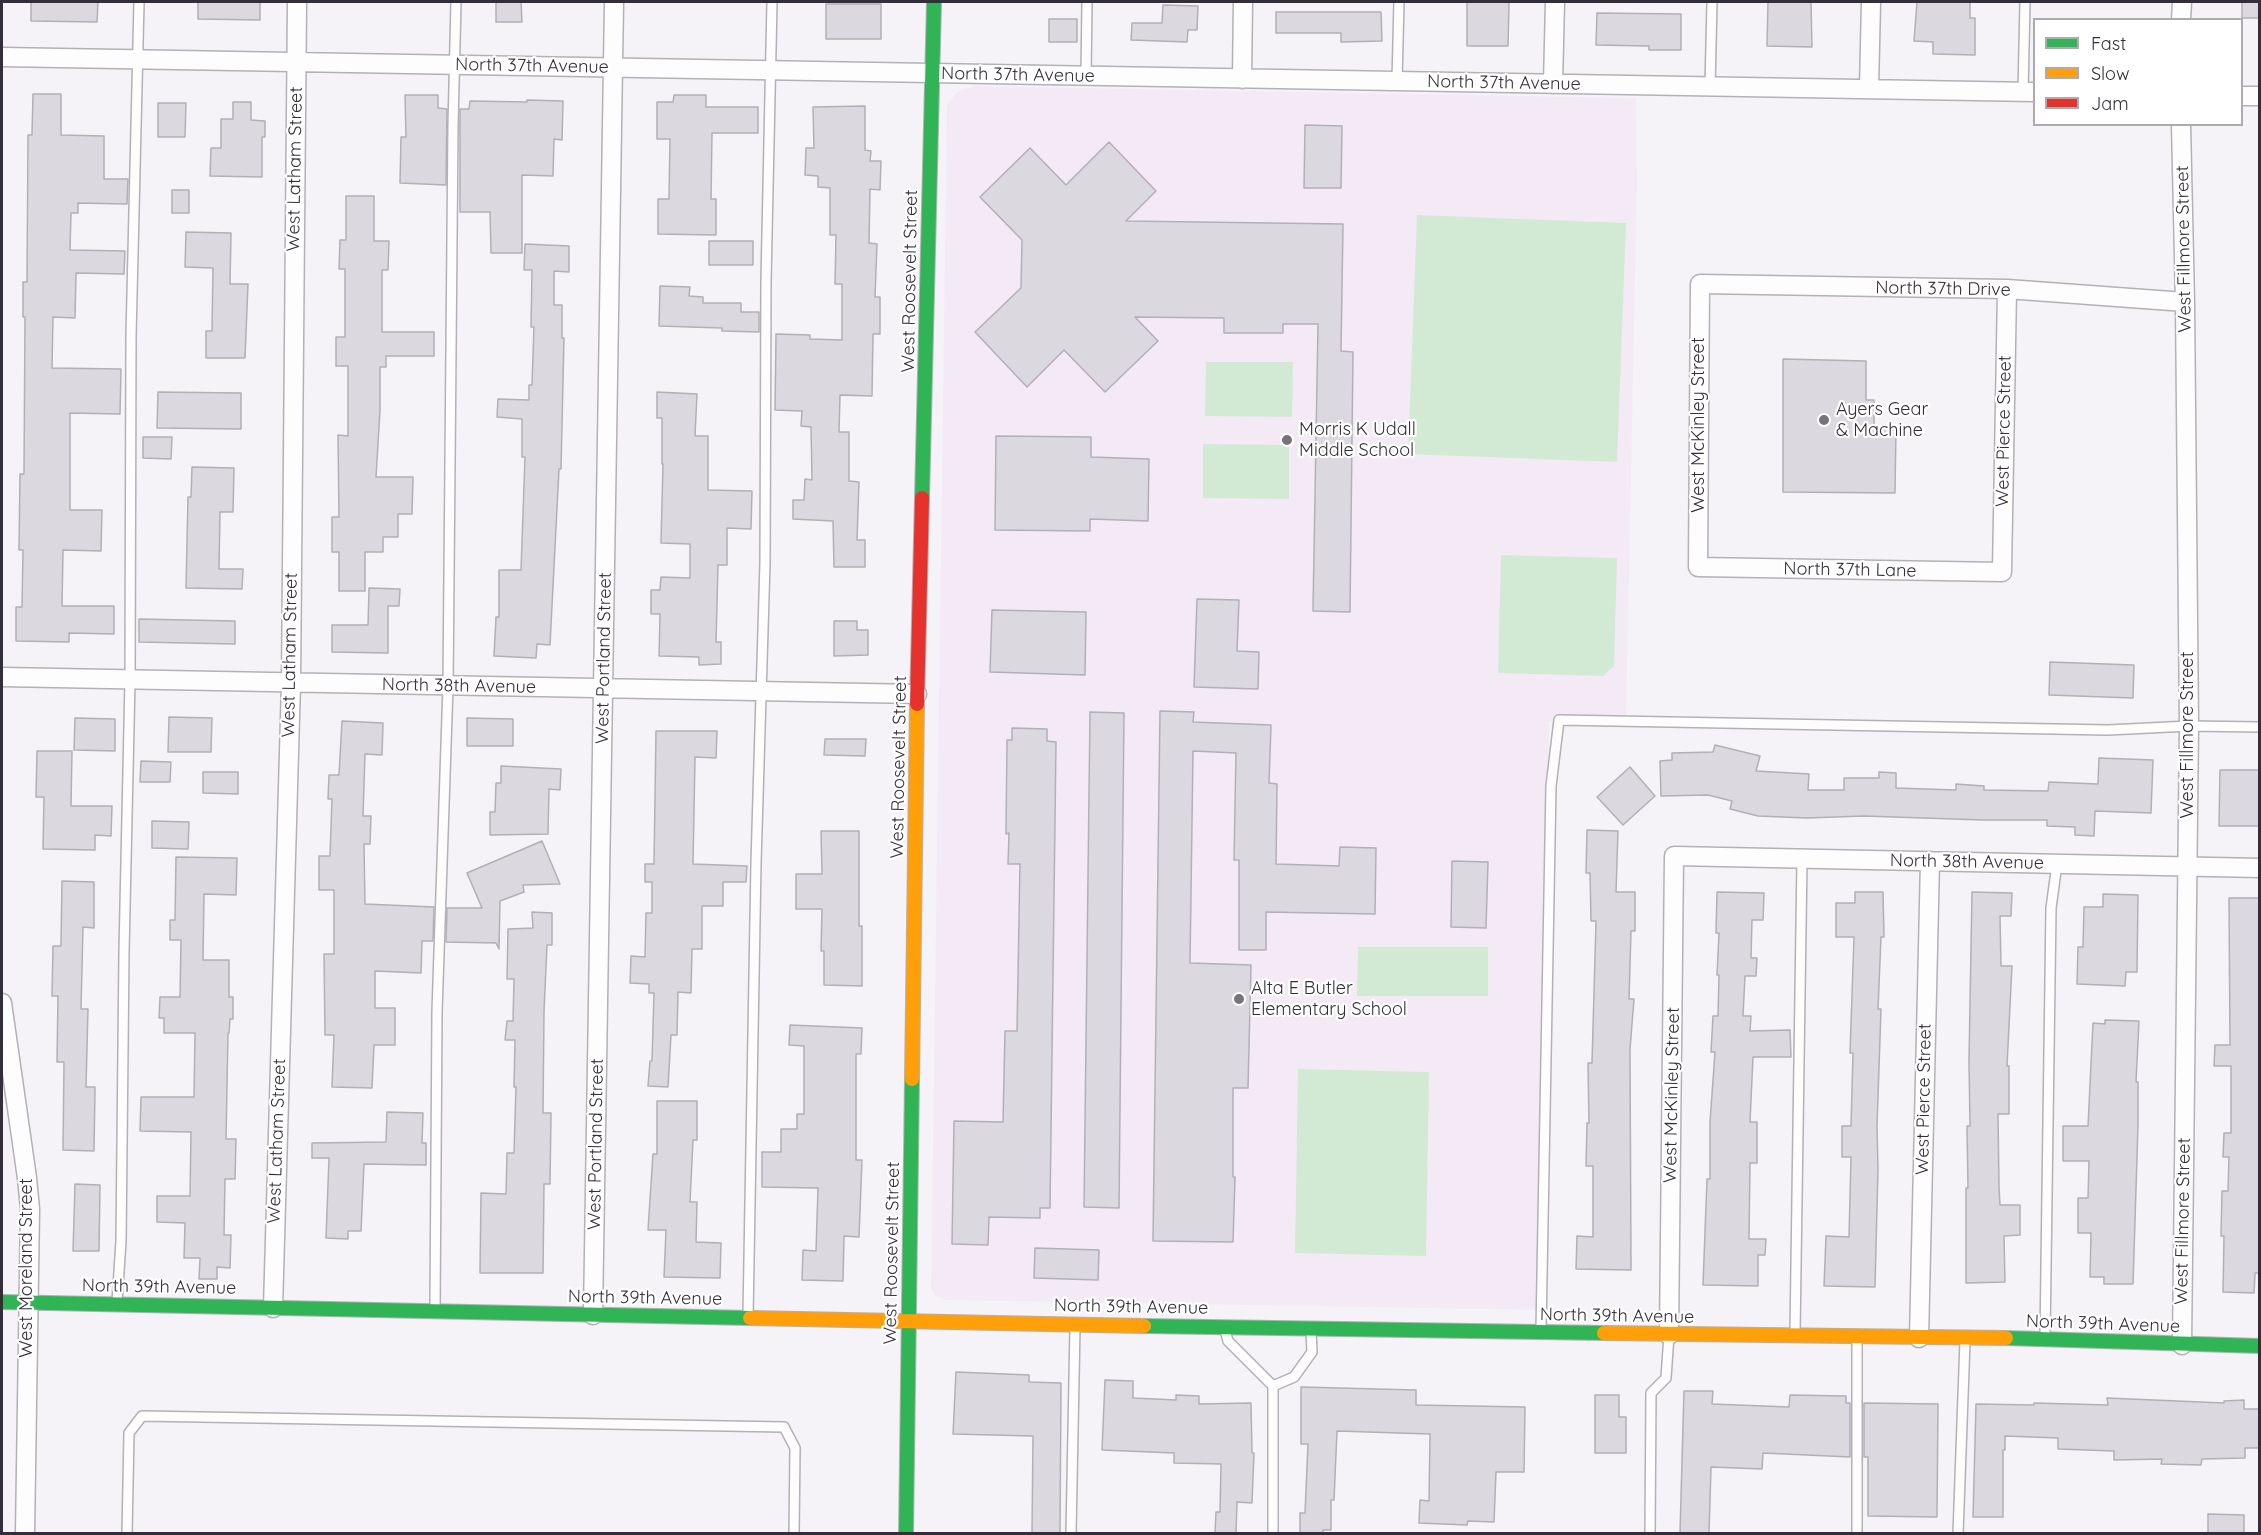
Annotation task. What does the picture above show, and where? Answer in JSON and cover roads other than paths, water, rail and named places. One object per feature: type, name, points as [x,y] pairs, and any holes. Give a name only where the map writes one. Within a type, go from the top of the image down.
[{"type":"street","name":"West Latham Street","points":[[273,1308],[291,683],[297,2]]},
{"type":"street","name":"West Portland Street","points":[[593,1315],[614,2]]},
{"type":"street","name":"West Roosevelt Street","points":[[906,1533],[917,694],[934,2]]},
{"type":"street","points":[[1242,78],[1243,2]]},
{"type":"street","points":[[1553,84],[1555,2]]},
{"type":"street","points":[[1869,89],[1871,2]]},
{"type":"street","points":[[2181,18],[2182,2]]},
{"type":"street","name":"North 37th Avenue","points":[[2,57],[2029,92]]},
{"type":"street","points":[[2243,96],[2259,96]]},
{"type":"street","name":"West Fillmore Street","points":[[2181,126],[2190,726],[2186,866],[2182,1345]]},
{"type":"street","name":"North 37th Drive","points":[[1700,284],[2007,290],[2185,302]]},
{"type":"street","name":"West McKinley Street","points":[[1698,567],[1700,284]]},
{"type":"street","name":"West Pierce Street","points":[[2002,572],[2007,290]]},
{"type":"street","name":"North 37th Lane","points":[[1698,567],[2002,572]]},
{"type":"street","name":"North 38th Avenue","points":[[2,677],[917,694]]},
{"type":"street","name":"North 38th Avenue","points":[[1674,856],[2259,868]]},
{"type":"street","name":"West McKinley Street","points":[[1669,1335],[1674,856]]},
{"type":"street","name":"West Pierce Street","points":[[1919,1338],[1930,861]]},
{"type":"street","name":"West Moreland Street","points":[[2,1003],[30,1209],[25,1533]]},
{"type":"street","name":"North 39th Avenue","points":[[2,1302],[1225,1327],[1965,1338],[2259,1346]]},
{"type":"lane","points":[[117,1305],[130,680],[132,325],[139,2]]},
{"type":"lane","points":[[435,1312],[437,1012],[448,686],[456,2]]},
{"type":"lane","points":[[748,1318],[760,691],[765,563],[766,281],[772,2]]},
{"type":"lane","points":[[1086,76],[1087,2]]},
{"type":"lane","points":[[1397,81],[1399,2]]},
{"type":"lane","points":[[1710,87],[1712,2]]},
{"type":"lane","points":[[2025,2],[2029,92]]},
{"type":"lane","points":[[1541,1332],[1551,786],[1559,720],[2108,730],[2190,726],[2259,727]]},
{"type":"lane","points":[[1795,1337],[1802,859]]},
{"type":"lane","points":[[2045,1340],[2050,908],[2057,864]]},
{"type":"lane","points":[[1071,1533],[1075,1324]]},
{"type":"lane","points":[[1225,1327],[1228,1341],[1273,1386],[1273,1533]]},
{"type":"lane","points":[[1273,1386],[1294,1377],[1312,1352],[1311,1328]]},
{"type":"lane","points":[[1650,1533],[1651,1393],[1666,1378],[1669,1335]]},
{"type":"lane","points":[[1857,1337],[1857,1533]]},
{"type":"lane","points":[[1958,1533],[1965,1338]]},
{"type":"lane","points":[[127,1533],[129,1433],[142,1416],[784,1427],[795,1448],[794,1533]]},
{"type":"place","name":"Ayers Gear & Machine","points":[[1824,420]]},
{"type":"place","name":"Morris K Udall Middle School","points":[[1287,440]]},
{"type":"place","name":"Alta E Butler Elementary School","points":[[1239,999]]}]
